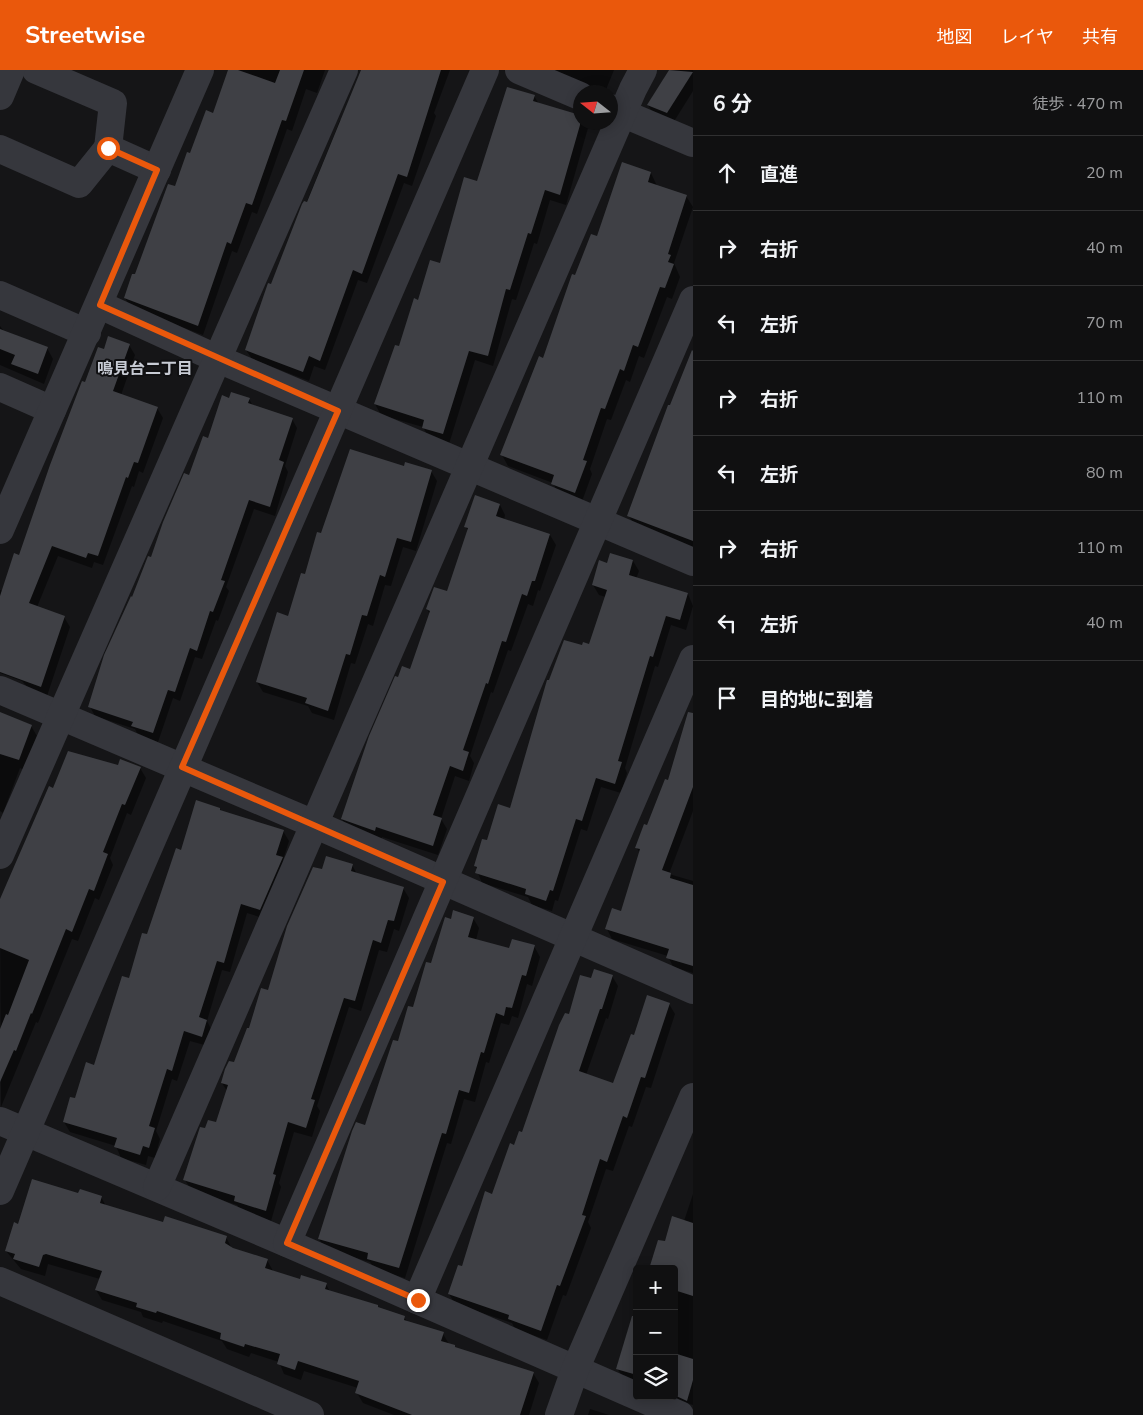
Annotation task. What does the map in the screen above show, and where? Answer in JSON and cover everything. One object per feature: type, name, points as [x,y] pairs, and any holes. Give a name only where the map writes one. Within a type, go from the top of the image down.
[{"type":"street","points":[[0,96],[12,70]]},
{"type":"street","points":[[0,149],[79,184],[108,148],[113,103],[36,70]]},
{"type":"street","points":[[0,530],[100,305],[200,70]]},
{"type":"street","points":[[0,855],[344,70]]},
{"type":"street","points":[[0,1192],[182,767],[485,70]]},
{"type":"street","points":[[519,70],[573,93]]},
{"type":"street","points":[[618,108],[643,70]]},
{"type":"street","points":[[618,110],[693,144]]},
{"type":"street","points":[[157,1188],[470,466],[609,130]]},
{"type":"street","points":[[108,148],[157,170]]},
{"type":"street","points":[[0,295],[87,332]]},
{"type":"street","points":[[287,1243],[693,300]]},
{"type":"street","points":[[100,305],[218,359],[693,562]]},
{"type":"street","points":[[0,387],[52,410]]},
{"type":"street","points":[[418,1300],[693,659]]},
{"type":"street","points":[[0,690],[314,824],[693,990]]},
{"type":"street","points":[[559,1415],[575,1370],[693,1097]]},
{"type":"street","points":[[0,1121],[287,1243],[680,1415]]},
{"type":"street","points":[[0,1281],[310,1415]]},
{"type":"building","points":[[228,70],[238,70],[275,83],[280,70],[304,70],[286,121],[282,120],[252,205],[246,203],[231,244],[227,242],[198,326],[124,298],[132,274],[135,274],[168,184],[175,186],[187,152],[190,153],[206,110],[213,113]]},
{"type":"building","points":[[361,70],[441,70],[407,177],[398,174],[362,274],[353,270],[320,361],[309,356],[303,372],[245,350],[268,283],[271,284],[302,204],[304,201],[307,202]]},
{"type":"building","points":[[669,70],[693,72],[667,113],[647,105]]},
{"type":"building","points":[[507,87],[535,95],[533,101],[573,113],[573,130],[579,130],[560,195],[545,190],[531,234],[528,233],[510,290],[506,289],[488,356],[469,351],[443,434],[422,428],[424,420],[374,404],[395,345],[399,346],[414,298],[418,300],[430,260],[440,263],[464,177],[477,181]]},
{"type":"building","points":[[622,162],[651,172],[648,182],[687,195],[668,254],[671,255],[668,262],[674,264],[665,288],[660,287],[638,347],[633,345],[624,371],[620,369],[605,409],[601,408],[583,460],[587,461],[575,493],[551,484],[554,475],[500,455],[539,356],[543,358],[572,274],[575,275],[591,234],[597,236]]},
{"type":"building","points":[[0,329],[48,347],[38,374],[11,364],[15,355],[0,349]]},
{"type":"building","points":[[108,336],[130,344],[113,391],[158,407],[138,463],[134,462],[128,478],[126,477],[98,556],[88,553],[86,558],[52,546],[29,603],[65,616],[41,687],[0,672],[0,596],[14,553],[19,555],[82,381],[85,382],[98,347],[104,349]]},
{"type":"building","points":[[692,350],[693,541],[627,516],[668,405],[670,405]]},
{"type":"building","points":[[231,392],[250,398],[248,403],[293,418],[279,460],[284,462],[270,507],[249,500],[221,580],[225,581],[213,612],[210,611],[197,651],[190,648],[175,692],[168,690],[153,733],[131,726],[133,722],[88,707],[104,655],[132,597],[148,556],[151,557],[163,522],[184,473],[189,475],[203,436],[208,438],[222,395],[229,398]]},
{"type":"building","points":[[350,449],[404,466],[405,462],[432,470],[411,542],[397,538],[385,577],[380,575],[367,616],[362,615],[350,655],[346,654],[328,711],[305,703],[307,698],[256,682],[277,612],[288,616],[301,573],[305,574],[317,532],[321,533]]},
{"type":"building","points":[[475,495],[500,504],[496,516],[550,534],[535,581],[532,581],[527,596],[522,594],[506,642],[502,641],[488,684],[486,683],[463,750],[469,752],[463,771],[450,766],[433,815],[442,818],[433,846],[376,827],[375,831],[341,819],[369,736],[395,676],[398,677],[402,666],[410,669],[430,611],[426,609],[434,587],[447,591],[468,528],[464,527]]},
{"type":"building","points":[[610,553],[633,560],[629,575],[688,593],[680,620],[666,616],[653,657],[650,656],[618,761],[622,762],[615,784],[596,778],[582,821],[576,819],[553,891],[550,890],[546,901],[525,894],[526,889],[475,873],[477,867],[474,866],[482,839],[487,840],[498,804],[510,808],[547,680],[549,680],[564,640],[582,645],[583,642],[589,644],[607,590],[592,585],[599,560],[607,563]]},
{"type":"building","points":[[0,712],[32,725],[19,760],[0,754]]},
{"type":"building","points":[[688,712],[693,713],[693,787],[662,870],[671,873],[670,878],[693,885],[693,966],[666,958],[669,949],[605,929],[612,908],[621,911],[640,849],[635,848],[644,824],[647,825],[665,779],[668,780]]},
{"type":"building","points":[[68,751],[118,765],[120,759],[141,767],[125,805],[122,804],[103,852],[108,854],[94,891],[89,889],[72,932],[66,929],[32,1014],[0,1082],[0,1029],[6,1014],[8,1015],[29,960],[0,948],[0,899],[49,786],[53,788]]},
{"type":"building","points":[[196,800],[220,808],[220,810],[284,830],[276,855],[283,857],[260,910],[241,904],[224,963],[217,961],[199,1017],[207,1020],[202,1037],[184,1031],[172,1071],[167,1069],[149,1126],[155,1128],[149,1148],[143,1146],[140,1155],[114,1147],[117,1138],[63,1122],[70,1097],[75,1098],[86,1062],[94,1065],[122,976],[129,978],[142,933],[147,934],[176,848],[181,850]]},
{"type":"building","points":[[326,856],[353,864],[351,871],[404,887],[394,921],[388,920],[381,943],[373,940],[355,1001],[344,998],[311,1099],[315,1100],[306,1128],[288,1122],[273,1174],[276,1175],[266,1211],[234,1201],[235,1196],[183,1180],[200,1127],[205,1128],[208,1120],[216,1122],[228,1085],[221,1083],[225,1069],[229,1061],[234,1062],[247,1028],[249,1028],[261,988],[268,990],[287,926],[313,867],[322,869]]},
{"type":"building","points":[[453,910],[474,917],[468,937],[509,948],[512,939],[535,945],[526,976],[522,975],[512,1008],[506,1007],[504,1016],[496,1013],[484,1053],[481,1052],[469,1093],[459,1090],[446,1134],[442,1133],[399,1268],[367,1259],[368,1253],[318,1239],[352,1131],[356,1122],[365,1125],[393,1040],[398,1041],[408,1006],[413,1007],[426,962],[431,963],[445,917],[451,919]]},
{"type":"building","points":[[594,969],[613,975],[579,1071],[613,1083],[631,1034],[634,1035],[647,995],[670,1003],[645,1078],[641,1077],[627,1118],[623,1116],[607,1162],[600,1159],[582,1215],[586,1216],[560,1286],[557,1285],[541,1331],[508,1319],[509,1315],[448,1294],[458,1265],[462,1266],[485,1191],[492,1194],[510,1143],[514,1145],[519,1131],[522,1132],[559,1025],[565,1013],[569,1014],[580,975],[591,978]]},
{"type":"building","points":[[32,1179],[78,1193],[80,1189],[102,1196],[100,1203],[163,1222],[165,1216],[227,1236],[225,1243],[233,1248],[268,1259],[265,1268],[300,1279],[301,1275],[327,1283],[325,1289],[378,1305],[378,1307],[405,1316],[404,1320],[444,1332],[441,1341],[534,1372],[520,1415],[412,1415],[355,1393],[359,1381],[298,1361],[295,1370],[277,1364],[280,1354],[245,1344],[244,1347],[220,1339],[221,1333],[157,1311],[156,1313],[136,1307],[137,1303],[95,1290],[102,1271],[46,1254],[43,1255],[39,1267],[13,1259],[15,1254],[5,1251],[14,1222],[18,1224]]},
{"type":"building","points":[[672,1216],[693,1223],[693,1296],[678,1291],[678,1265],[650,1265],[658,1240],[665,1241]]},
{"type":"building","points":[[632,1316],[633,1316],[633,1374],[616,1369]]},
{"type":"building","points":[[678,1354],[693,1359],[693,1380],[687,1401],[678,1397]]},
{"type":"district","name":"鳴見台二丁目","points":[[145,368]]},
{"type":"route","points":[[108,148],[157,170],[100,305],[338,411],[182,767],[443,882],[287,1243],[418,1300]]}]
